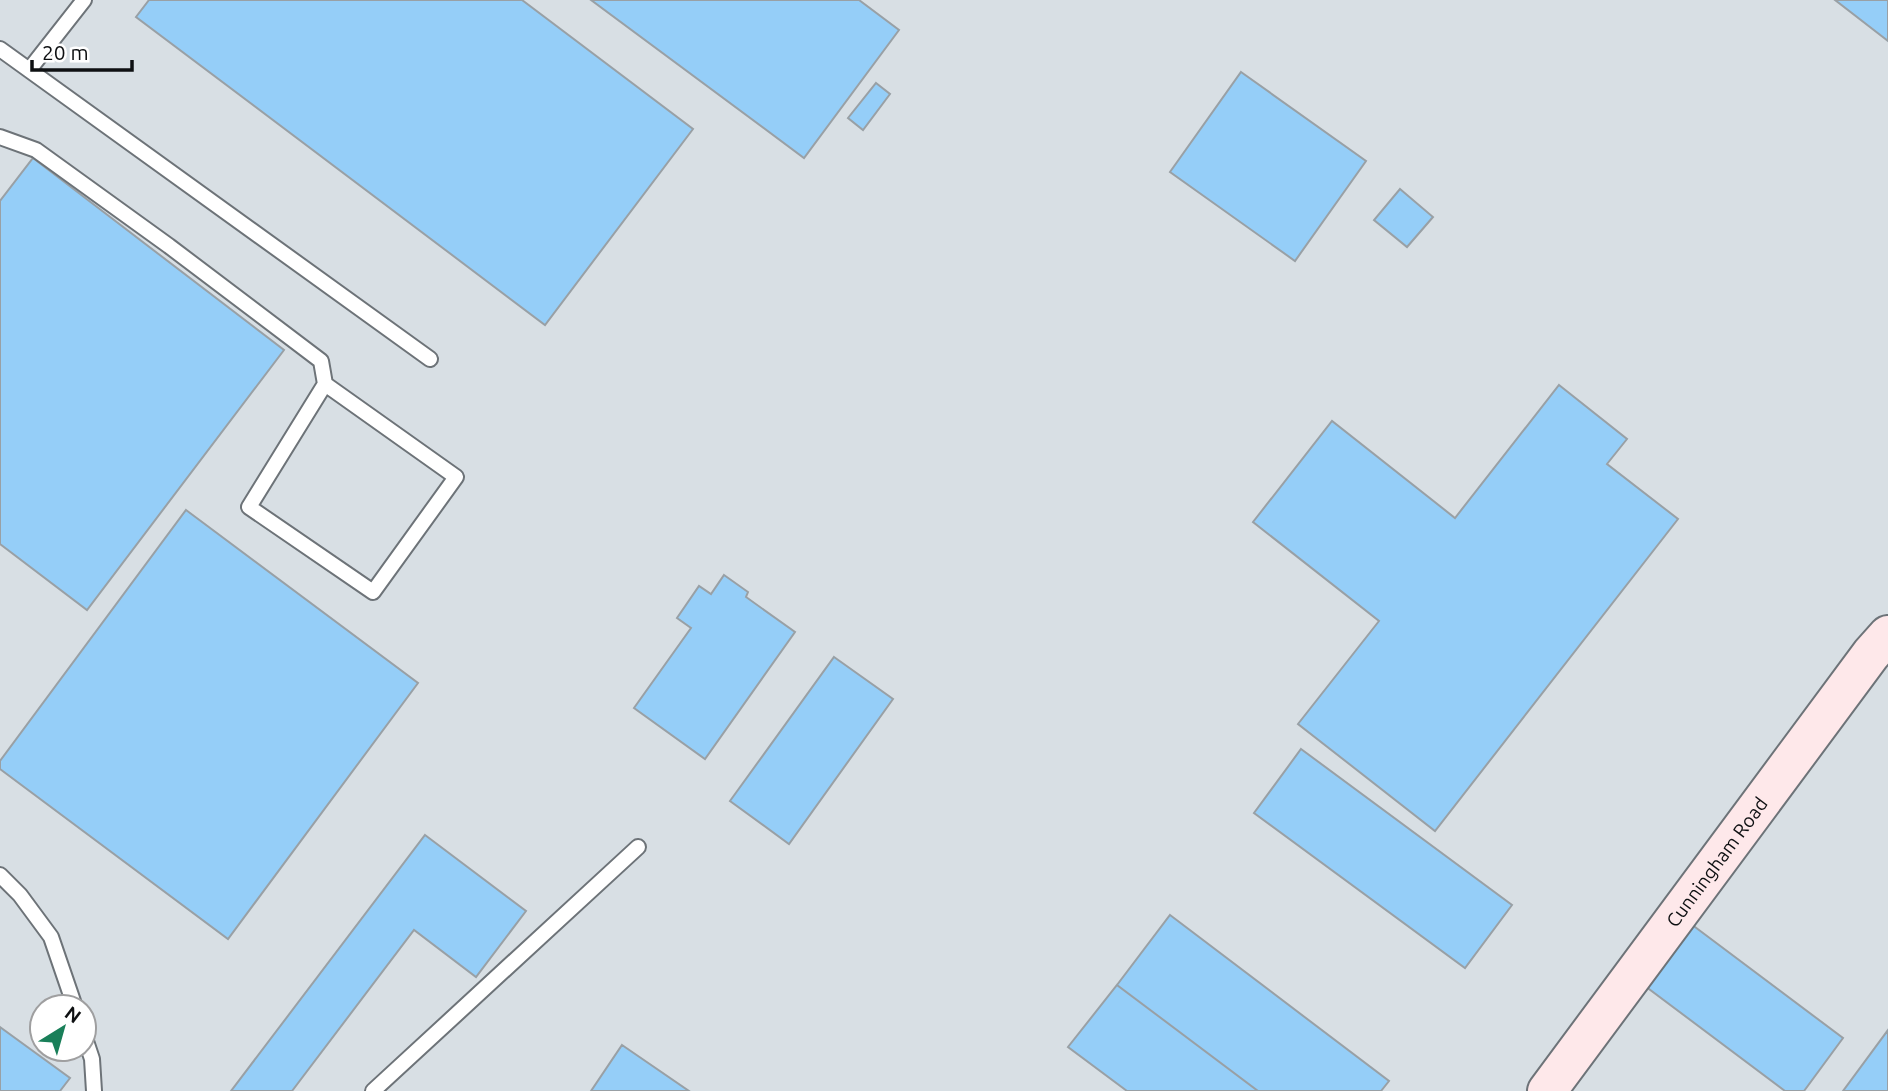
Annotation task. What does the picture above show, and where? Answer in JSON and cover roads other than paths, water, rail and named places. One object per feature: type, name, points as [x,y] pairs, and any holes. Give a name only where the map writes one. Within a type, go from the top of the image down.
[{"type":"street","name":"Cunningham Road","points":[[1547,1091],[1888,635]]},
{"type":"lane","points":[[29,70],[84,0]]},
{"type":"lane","points":[[0,49],[430,359]]},
{"type":"lane","points":[[0,136],[36,150],[321,361],[325,384],[249,507],[373,592],[456,477],[325,384]]},
{"type":"lane","points":[[373,1091],[638,847]]},
{"type":"lane","points":[[0,875],[20,895],[51,937],[70,993]]},
{"type":"lane","points":[[92,1063],[94,1091]]}]
